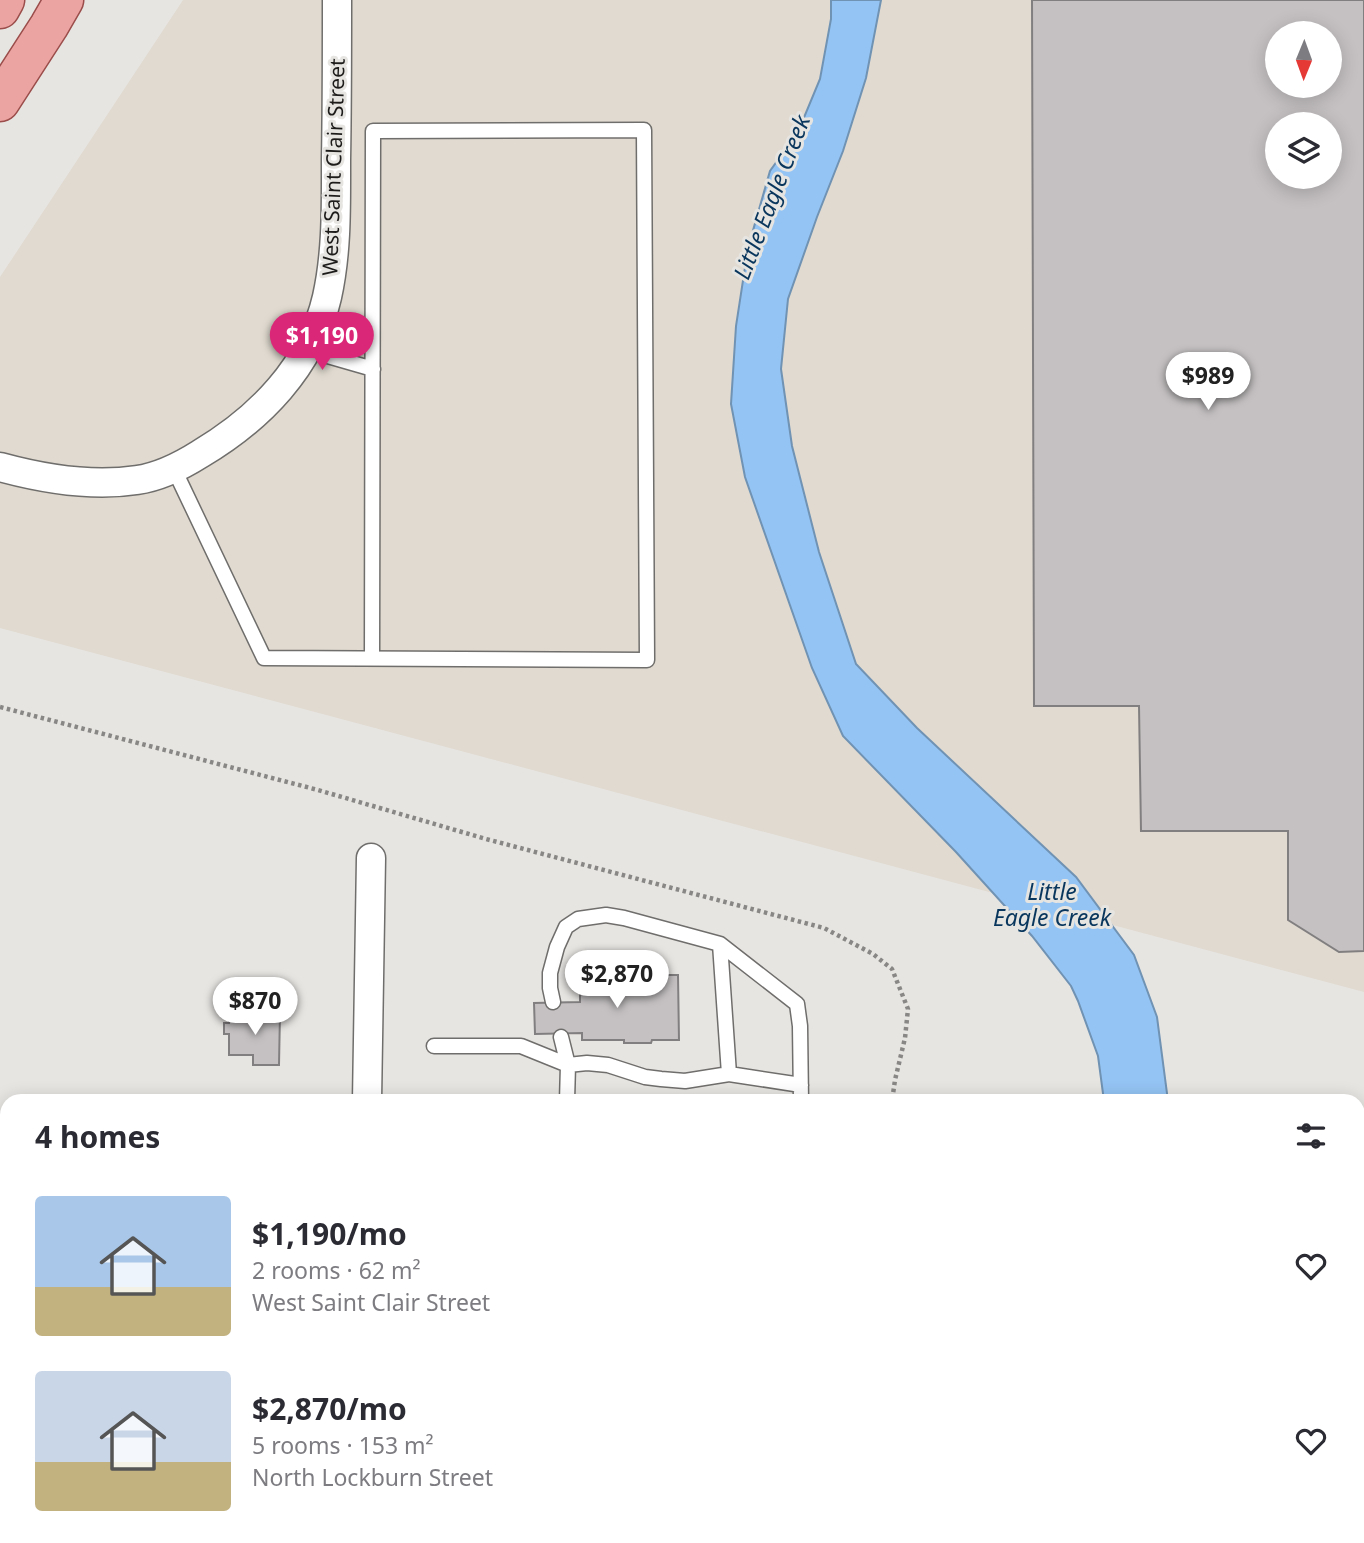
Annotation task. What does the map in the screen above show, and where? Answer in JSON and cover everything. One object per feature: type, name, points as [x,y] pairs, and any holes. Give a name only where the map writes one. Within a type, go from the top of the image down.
[{"type":"main road","points":[[0,9],[5,0]]},
{"type":"main road","points":[[0,102],[64,0]]},
{"type":"street","name":"West Saint Clair Street","points":[[0,467],[51,478],[103,483],[141,480],[174,469],[216,445],[276,394],[293,373],[307,350],[327,300],[334,258],[337,0]]},
{"type":"street","points":[[367,1094],[371,858]]},
{"type":"lane","points":[[174,469],[264,657],[372,659],[647,660],[644,130],[373,131],[372,659]]},
{"type":"lane","points":[[307,350],[373,369]]},
{"type":"lane","points":[[553,1002],[550,973],[557,947],[566,927],[578,919],[606,915],[624,918],[720,944],[797,1004],[801,1094]]},
{"type":"lane","points":[[720,944],[729,1074]]},
{"type":"lane","points":[[561,1037],[568,1065],[567,1094]]},
{"type":"lane","points":[[433,1046],[521,1046],[568,1065],[608,1065],[645,1077],[685,1081],[729,1074],[801,1085]]},
{"type":"path","points":[[0,707],[824,928],[873,954],[892,969],[908,1009],[893,1094]]},
{"type":"shaded area","points":[[183,0],[1364,0],[1364,992],[0,628],[0,277]]},
{"type":"water","name":"Little Eagle Creek","points":[[831,0],[881,0],[866,78],[843,151],[788,299],[781,369],[792,446],[819,552],[856,664],[917,728],[1076,877],[1134,955],[1157,1017],[1167,1094],[1103,1094],[1098,1056],[1071,986],[1032,936],[956,852],[843,736],[812,668],[745,477],[731,404],[736,326],[748,248],[770,171],[798,132],[820,79],[831,19]]},
{"type":"building","points":[[1032,0],[1364,0],[1364,951],[1339,952],[1288,920],[1288,831],[1141,831],[1139,706],[1034,706]]},
{"type":"building","points":[[580,975],[678,975],[679,1040],[624,1043],[624,1040],[582,1040],[582,1033],[535,1034],[534,1003],[580,1002]]},
{"type":"building","points":[[229,1013],[280,1013],[279,1065],[253,1065],[253,1055],[229,1055],[229,1034],[224,1034],[224,1023],[229,1023]]}]
